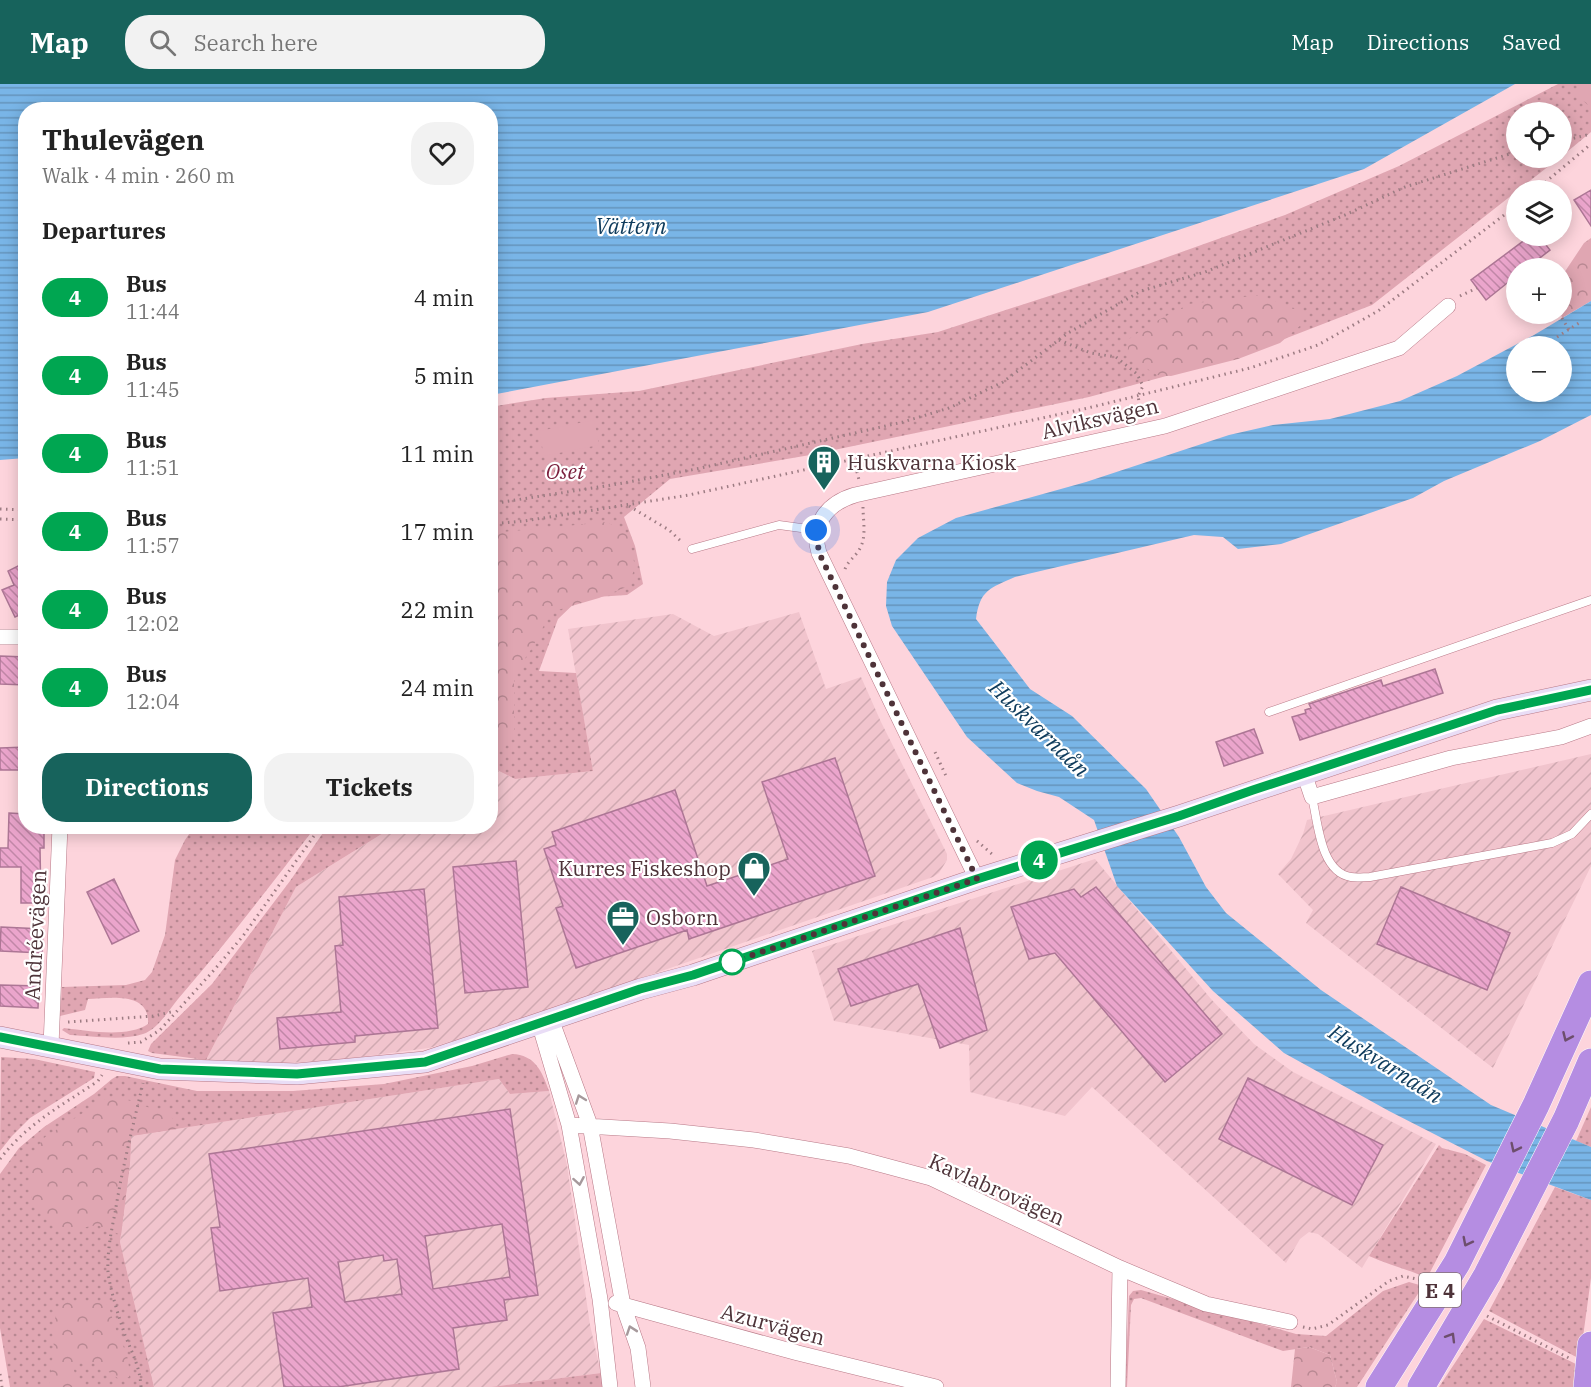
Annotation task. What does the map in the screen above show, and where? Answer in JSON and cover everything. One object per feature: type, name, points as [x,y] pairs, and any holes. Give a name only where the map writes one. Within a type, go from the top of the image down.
[{"type":"highway","name":"E 4","points":[[1379,1387],[1457,1263],[1536,1106],[1591,984]]},
{"type":"highway","name":"E 4","points":[[1421,1387],[1487,1275],[1526,1202],[1591,1062]]},
{"type":"highway","points":[[1584,1353],[1587,1387]]},
{"type":"street","name":"Alviksvägen","points":[[816,530],[820,520],[844,498],[1165,426],[1399,348],[1448,306]]},
{"type":"street","points":[[816,530],[819,553],[977,879]]},
{"type":"street","points":[[0,638],[18,637]]},
{"type":"street","points":[[0,1037],[160,1069],[297,1074],[425,1062],[640,989],[693,975],[977,879],[1179,816],[1497,710],[1583,691]]},
{"type":"street","points":[[1304,773],[1312,797],[1451,758],[1561,737],[1591,726]]},
{"type":"street","name":"Andréevägen","points":[[51,1046],[60,834]]},
{"type":"street","points":[[545,1021],[569,1125],[600,1299],[610,1387]]},
{"type":"street","points":[[545,1021],[590,1125],[623,1305],[638,1348],[643,1387]]},
{"type":"street","name":"Kavlabrovägen","points":[[569,1125],[754,1140],[860,1159],[931,1178],[1120,1268],[1206,1304],[1290,1322]]},
{"type":"street","points":[[1118,1387],[1120,1268]]},
{"type":"street","name":"Azurvägen","points":[[600,1299],[798,1353],[936,1387]]},
{"type":"lane","points":[[692,549],[779,525],[816,530]]},
{"type":"lane","points":[[1269,712],[1591,600]]},
{"type":"lane","points":[[1312,797],[1325,857],[1336,870],[1350,877],[1370,877],[1552,843],[1572,834],[1591,814]]},
{"type":"path","points":[[1572,139],[1591,134]]},
{"type":"path","points":[[1548,180],[1591,144]]},
{"type":"path","points":[[498,503],[701,468],[903,422],[949,408],[1002,382],[1059,340],[1141,291],[1205,272],[1405,187],[1506,155]]},
{"type":"path","points":[[498,523],[689,495],[1138,396],[1250,368],[1318,345],[1378,311],[1506,214]]},
{"type":"path","points":[[1560,336],[1580,323]]},
{"type":"path","points":[[1566,324],[1569,330]]},
{"type":"path","points":[[1059,340],[1091,353],[1116,357],[1137,374],[1143,386],[1138,396],[1145,430]]},
{"type":"path","points":[[844,572],[847,564],[863,543],[862,493],[854,460]]},
{"type":"path","points":[[628,505],[669,530],[692,549]]},
{"type":"path","points":[[0,509],[18,510]]},
{"type":"path","points":[[0,519],[18,520]]},
{"type":"path","points":[[930,743],[951,786]]},
{"type":"path","points":[[0,1159],[30,1126],[98,1081],[104,1071],[113,1044],[141,1042],[160,1030],[243,936],[315,834]]},
{"type":"path","points":[[974,838],[993,855],[1000,855]]},
{"type":"path","points":[[52,1023],[154,1016],[176,1011]]},
{"type":"path","points":[[141,1387],[138,1365],[125,1335],[108,1273],[109,1245],[119,1189],[147,1066]]},
{"type":"path","points":[[1290,1322],[1299,1327],[1312,1329],[1328,1325],[1389,1281],[1403,1276],[1423,1281]]},
{"type":"path","points":[[1487,1316],[1584,1353]]},
{"type":"path","points":[[0,1374],[2,1387]]},
{"type":"shaded area","points":[[799,612],[826,689],[861,677],[947,854],[947,860],[939,873],[497,1028],[429,1048],[338,1060],[286,1063],[206,1060],[296,887],[382,834],[498,834],[498,770],[515,779],[593,771],[568,629],[673,614],[714,636]]},
{"type":"shaded area","points":[[1591,754],[1591,866],[1493,1068],[1306,923],[1313,910],[1278,874],[1291,859],[1307,820]]},
{"type":"shaded area","points":[[1095,859],[1211,999],[1254,1044],[1293,1072],[1436,1144],[1362,1268],[1318,1234],[1309,1232],[1300,1239],[1286,1263],[1092,1087],[1065,1116],[970,1092],[969,1045],[834,1021],[812,951]]},
{"type":"shaded area","points":[[499,1079],[510,1094],[549,1091],[567,1165],[590,1325],[601,1373],[491,1387],[154,1387],[120,1242],[131,1136]]},
{"type":"green space","name":"Oset","points":[[1558,84],[1591,84],[1591,132],[1572,148],[1572,102],[1523,102]]},
{"type":"green space","points":[[1582,84],[1591,84],[1591,108],[1576,94]]},
{"type":"green space","name":"Oset","points":[[1506,111],[1506,168],[1546,168],[1531,180],[1506,180],[1506,200],[1372,305],[1240,356],[1089,397],[810,455],[670,479],[624,517],[635,546],[643,584],[627,595],[580,598],[558,619],[539,671],[576,673],[593,771],[515,779],[498,770],[498,406],[546,398],[639,391],[862,344],[938,332],[1148,264],[1285,215],[1399,166]]},
{"type":"green space","points":[[1591,238],[1591,301],[1572,312],[1572,261],[1584,243]]},
{"type":"green space","points":[[1259,295],[1301,311],[1301,325],[1280,343],[1238,359],[1171,376],[1157,375],[1127,356],[1129,339],[1149,325],[1189,304]]},
{"type":"green space","points":[[594,420],[599,445],[544,456],[539,431]]},
{"type":"green space","points":[[607,522],[628,535],[635,566],[629,586],[599,598],[551,612],[532,648],[514,675],[514,730],[505,747],[498,749],[498,532]]},
{"type":"green space","points":[[189,834],[310,834],[212,959],[153,1028],[143,1034],[126,1037],[70,1035],[62,1030],[64,1028],[119,1032],[130,1031],[148,1024],[147,1013],[143,1006],[136,1001],[117,998],[88,999],[85,1010],[60,1016],[62,987],[126,985],[145,980],[152,972],[165,935],[175,860]]},
{"type":"green space","points":[[322,834],[382,834],[296,887],[206,1060],[148,1051],[151,1044],[212,984],[290,881]]},
{"type":"green space","points":[[512,1054],[526,1057],[536,1065],[549,1091],[510,1094],[499,1079],[131,1136],[120,1242],[154,1387],[10,1387],[0,1328],[0,1174],[19,1148],[44,1127],[94,1094],[112,1079],[125,1076],[197,1091],[293,1091],[384,1084],[472,1066]]},
{"type":"green space","points":[[1,1057],[34,1059],[95,1072],[94,1078],[30,1118],[0,1151]]},
{"type":"green space","points":[[105,1099],[125,1099],[167,1111],[176,1123],[177,1129],[131,1136],[121,1235],[97,1225],[71,1230],[55,1229],[32,1202],[29,1178],[30,1156],[45,1137]]},
{"type":"green space","points":[[1591,1107],[1591,1147],[1576,1141]]},
{"type":"green space","points":[[1439,1145],[1442,1148],[1465,1154],[1486,1165],[1427,1278],[1369,1256]]},
{"type":"green space","points":[[1555,1187],[1591,1200],[1591,1278],[1580,1359],[1489,1311]]},
{"type":"green space","points":[[1409,1282],[1423,1286],[1357,1387],[1335,1387],[1337,1382],[1330,1355],[1309,1347],[1283,1351],[1141,1298],[1134,1299],[1131,1305],[1127,1387],[1125,1387],[1129,1296],[1133,1291],[1141,1290],[1296,1334],[1326,1336],[1383,1291]]},
{"type":"green space","points":[[67,1302],[106,1303],[127,1357],[129,1377],[119,1379],[99,1365],[80,1359],[73,1367],[79,1387],[51,1387],[49,1385],[54,1347],[52,1330],[58,1308]]},
{"type":"green space","points":[[1484,1319],[1580,1366],[1579,1387],[1439,1387]]},
{"type":"green space","points":[[1309,1347],[1330,1355],[1337,1382],[1335,1387],[1291,1387],[1295,1349]]},
{"type":"green space","points":[[601,1373],[603,1387],[491,1387]]},
{"type":"water","name":"Vättern","points":[[0,84],[1515,84],[1364,169],[928,312],[498,394],[498,102],[18,102],[18,459],[0,460]]},
{"type":"water","name":"Huskvarnaån","points":[[1591,301],[1591,415],[1540,441],[1444,481],[1413,498],[1281,544],[1238,549],[1223,537],[1194,535],[1015,577],[988,591],[980,602],[976,619],[1030,689],[1072,716],[1146,789],[1179,837],[1206,887],[1226,913],[1321,990],[1491,1105],[1591,1147],[1591,1200],[1487,1161],[1389,1111],[1284,1053],[1213,991],[1117,886],[1094,820],[1059,797],[1017,783],[967,737],[892,626],[886,606],[887,582],[896,560],[918,538],[956,518],[1086,482],[1229,435],[1273,425],[1330,419],[1400,401],[1457,376],[1506,350],[1506,402],[1572,402],[1572,336],[1532,336],[1552,324],[1572,324],[1572,312]]},
{"type":"building","points":[[1591,190],[1591,226],[1574,200]]},
{"type":"building","points":[[1517,246],[1547,246],[1550,250],[1540,258],[1506,258],[1506,284],[1486,300],[1471,280]]},
{"type":"building","points":[[18,566],[18,616],[15,617],[2,590],[14,585],[8,571]]},
{"type":"building","points":[[0,656],[18,657],[18,685],[0,684]]},
{"type":"building","points":[[1435,669],[1443,693],[1300,740],[1292,717],[1306,713],[1305,710],[1311,708],[1309,704],[1381,680],[1383,686]]},
{"type":"building","points":[[1254,729],[1263,753],[1224,766],[1216,742]]},
{"type":"building","points":[[18,747],[18,770],[0,770],[0,748]]},
{"type":"building","points":[[835,758],[875,876],[689,939],[687,930],[576,968],[556,908],[563,906],[544,849],[556,845],[552,832],[675,790],[707,886],[788,859],[762,782]]},
{"type":"building","points":[[9,813],[18,814],[18,834],[44,834],[44,848],[40,848],[41,903],[21,903],[21,867],[0,867],[0,848],[8,848]]},
{"type":"building","points":[[516,861],[528,987],[465,993],[453,867]]},
{"type":"building","points":[[114,879],[139,931],[112,944],[87,892]]},
{"type":"building","points":[[1096,887],[1222,1034],[1165,1082],[1055,953],[1029,959],[1011,907],[1074,889],[1081,897]]},
{"type":"building","points":[[1401,887],[1510,933],[1487,990],[1377,944]]},
{"type":"building","points":[[424,889],[438,1028],[355,1036],[355,1042],[280,1049],[277,1018],[341,1012],[335,946],[343,945],[339,897]]},
{"type":"building","points":[[1,927],[43,929],[42,953],[0,951]]},
{"type":"building","points":[[960,928],[987,1030],[940,1048],[918,984],[851,1006],[838,969]]},
{"type":"building","points":[[0,985],[39,986],[38,1008],[0,1006]]},
{"type":"building","points":[[1248,1078],[1383,1145],[1352,1205],[1219,1139]]},
{"type":"building","points":[[510,1109],[538,1295],[504,1300],[507,1320],[453,1328],[459,1369],[338,1387],[284,1387],[273,1313],[312,1307],[308,1278],[220,1291],[211,1228],[220,1227],[209,1154]],"holes":[[[502,1224],[510,1277],[433,1289],[425,1236]],[[383,1255],[384,1261],[397,1259],[402,1294],[345,1302],[338,1262]]]},
{"type":"bus line","name":"4","points":[[0,1037],[160,1069],[297,1074],[425,1062],[640,989],[693,975],[977,879],[1179,816],[1497,710],[1591,690]]},
{"type":"place","name":"Huskvarna Kiosk","points":[[824,491]]},
{"type":"place","name":"Kurres Fiskeshop","points":[[754,897]]},
{"type":"place","name":"Osborn","points":[[623,946]]},
{"type":"route","points":[[732,962],[977,879],[819,553],[816,530]]}]
